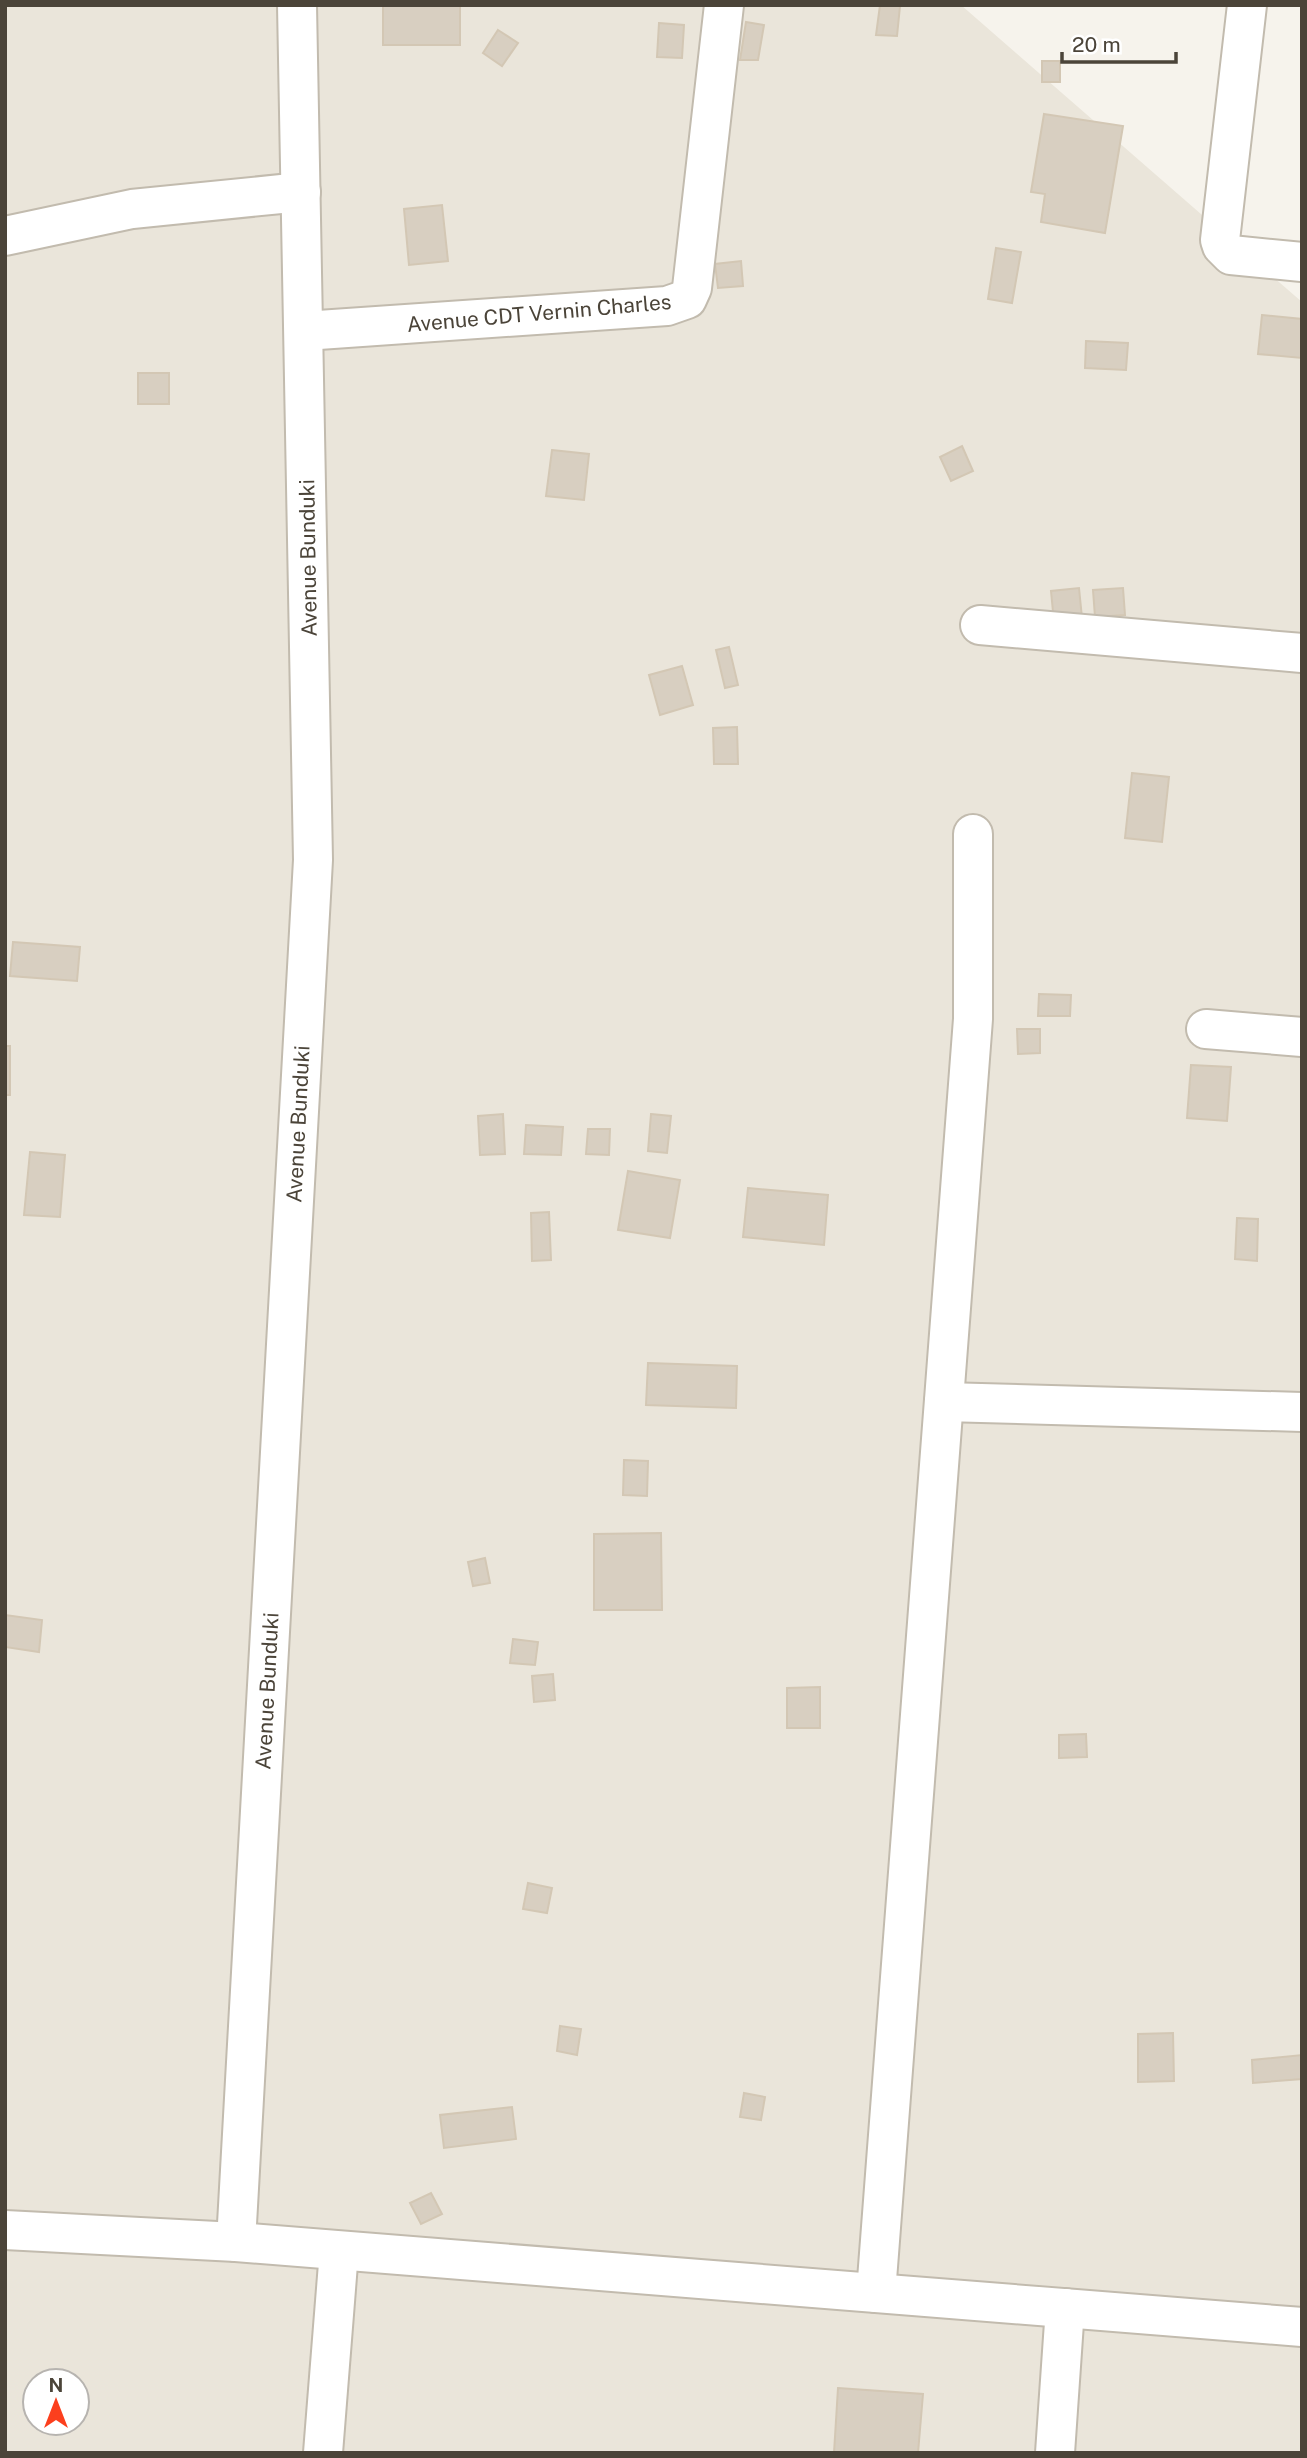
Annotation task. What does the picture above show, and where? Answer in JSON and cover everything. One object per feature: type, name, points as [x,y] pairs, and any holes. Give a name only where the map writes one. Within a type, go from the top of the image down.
[{"type":"street","name":"Avenue Bunduki","points":[[236,2242],[313,860],[297,5]]},
{"type":"street","name":"Avenue CDT Vernin Charles","points":[[304,331],[667,306],[687,299],[692,288],[723,5]]},
{"type":"street","points":[[1247,5],[1220,240],[1231,255],[1302,262]]},
{"type":"street","points":[[5,236],[132,209],[301,192]]},
{"type":"street","points":[[980,625],[1302,653]]},
{"type":"street","points":[[876,2293],[973,1019],[974,834]]},
{"type":"street","points":[[1206,1030],[1302,1037]]},
{"type":"street","points":[[944,1402],[1302,1412]]},
{"type":"street","points":[[5,2230],[236,2242],[1302,2327]]},
{"type":"street","points":[[323,2453],[338,2251]]},
{"type":"street","points":[[1055,2453],[1065,2308]]},
{"type":"shaded area","points":[[5,5],[961,5],[1302,302],[1302,2453],[5,2453]]},
{"type":"building","points":[[383,5],[460,5],[460,45],[383,45]]},
{"type":"building","points":[[880,5],[900,6],[897,36],[876,35]]},
{"type":"building","points":[[746,22],[764,25],[758,60],[740,60]]},
{"type":"building","points":[[659,23],[684,25],[682,58],[657,57]]},
{"type":"building","points":[[498,30],[518,43],[502,66],[483,53]]},
{"type":"building","points":[[1042,61],[1060,61],[1060,82],[1042,82]]},
{"type":"building","points":[[1044,114],[1123,126],[1105,233],[1041,222],[1045,194],[1031,192]]},
{"type":"building","points":[[442,205],[448,261],[409,265],[404,209]]},
{"type":"building","points":[[996,248],[1021,252],[1012,303],[988,299]]},
{"type":"building","points":[[741,261],[743,286],[718,288],[715,264]]},
{"type":"building","points":[[1262,315],[1302,319],[1302,358],[1258,354]]},
{"type":"building","points":[[1086,341],[1128,343],[1126,370],[1085,368]]},
{"type":"building","points":[[138,373],[169,373],[169,404],[138,404]]},
{"type":"building","points":[[962,446],[973,471],[951,481],[940,457]]},
{"type":"building","points":[[552,450],[589,454],[584,500],[546,496]]},
{"type":"building","points":[[1079,588],[1082,618],[1054,622],[1051,591]]},
{"type":"building","points":[[1123,588],[1125,615],[1095,617],[1093,590]]},
{"type":"building","points":[[729,647],[738,685],[725,688],[716,650]]},
{"type":"building","points":[[682,666],[693,705],[660,715],[649,675]]},
{"type":"building","points":[[737,727],[738,764],[714,764],[713,728]]},
{"type":"building","points":[[1132,773],[1169,777],[1162,842],[1125,838]]},
{"type":"building","points":[[13,942],[80,947],[77,981],[10,976]]},
{"type":"building","points":[[1039,994],[1071,995],[1070,1016],[1038,1016]]},
{"type":"building","points":[[1017,1029],[1040,1029],[1040,1053],[1018,1054]]},
{"type":"building","points":[[5,1046],[10,1046],[10,1095],[5,1095]]},
{"type":"building","points":[[1191,1065],[1231,1067],[1227,1121],[1187,1118]]},
{"type":"building","points":[[503,1114],[505,1154],[480,1155],[478,1116]]},
{"type":"building","points":[[651,1114],[671,1116],[667,1153],[648,1151]]},
{"type":"building","points":[[526,1125],[563,1127],[561,1155],[524,1154]]},
{"type":"building","points":[[588,1129],[610,1129],[609,1155],[586,1154]]},
{"type":"building","points":[[30,1152],[65,1155],[60,1217],[24,1215]]},
{"type":"building","points":[[628,1171],[680,1180],[670,1238],[618,1230]]},
{"type":"building","points":[[748,1188],[828,1195],[824,1245],[743,1237]]},
{"type":"building","points":[[549,1212],[551,1260],[532,1261],[531,1213]]},
{"type":"building","points":[[1237,1218],[1258,1219],[1257,1261],[1235,1259]]},
{"type":"building","points":[[648,1363],[737,1366],[736,1408],[646,1405]]},
{"type":"building","points":[[624,1460],[648,1461],[647,1496],[623,1495]]},
{"type":"building","points":[[661,1533],[662,1610],[594,1610],[594,1534]]},
{"type":"building","points":[[485,1558],[490,1583],[473,1586],[468,1562]]},
{"type":"building","points":[[5,1615],[42,1620],[39,1652],[5,1647]]},
{"type":"building","points":[[513,1639],[538,1642],[535,1665],[510,1663]]},
{"type":"building","points":[[553,1674],[555,1700],[534,1702],[532,1676]]},
{"type":"building","points":[[820,1687],[820,1728],[787,1728],[787,1688]]},
{"type":"building","points":[[1086,1734],[1087,1757],[1059,1758],[1059,1735]]},
{"type":"building","points":[[528,1883],[552,1888],[547,1913],[523,1909]]},
{"type":"building","points":[[560,2026],[581,2029],[577,2055],[557,2051]]},
{"type":"building","points":[[1173,2033],[1174,2081],[1138,2082],[1138,2034]]},
{"type":"building","points":[[1302,2055],[1302,2079],[1253,2083],[1252,2060]]},
{"type":"building","points":[[744,2093],[765,2097],[761,2120],[740,2117]]},
{"type":"building","points":[[512,2107],[516,2139],[444,2148],[440,2115]]},
{"type":"building","points":[[431,2193],[442,2214],[421,2224],[410,2203]]},
{"type":"building","points":[[838,2388],[923,2394],[918,2453],[834,2453]]}]
